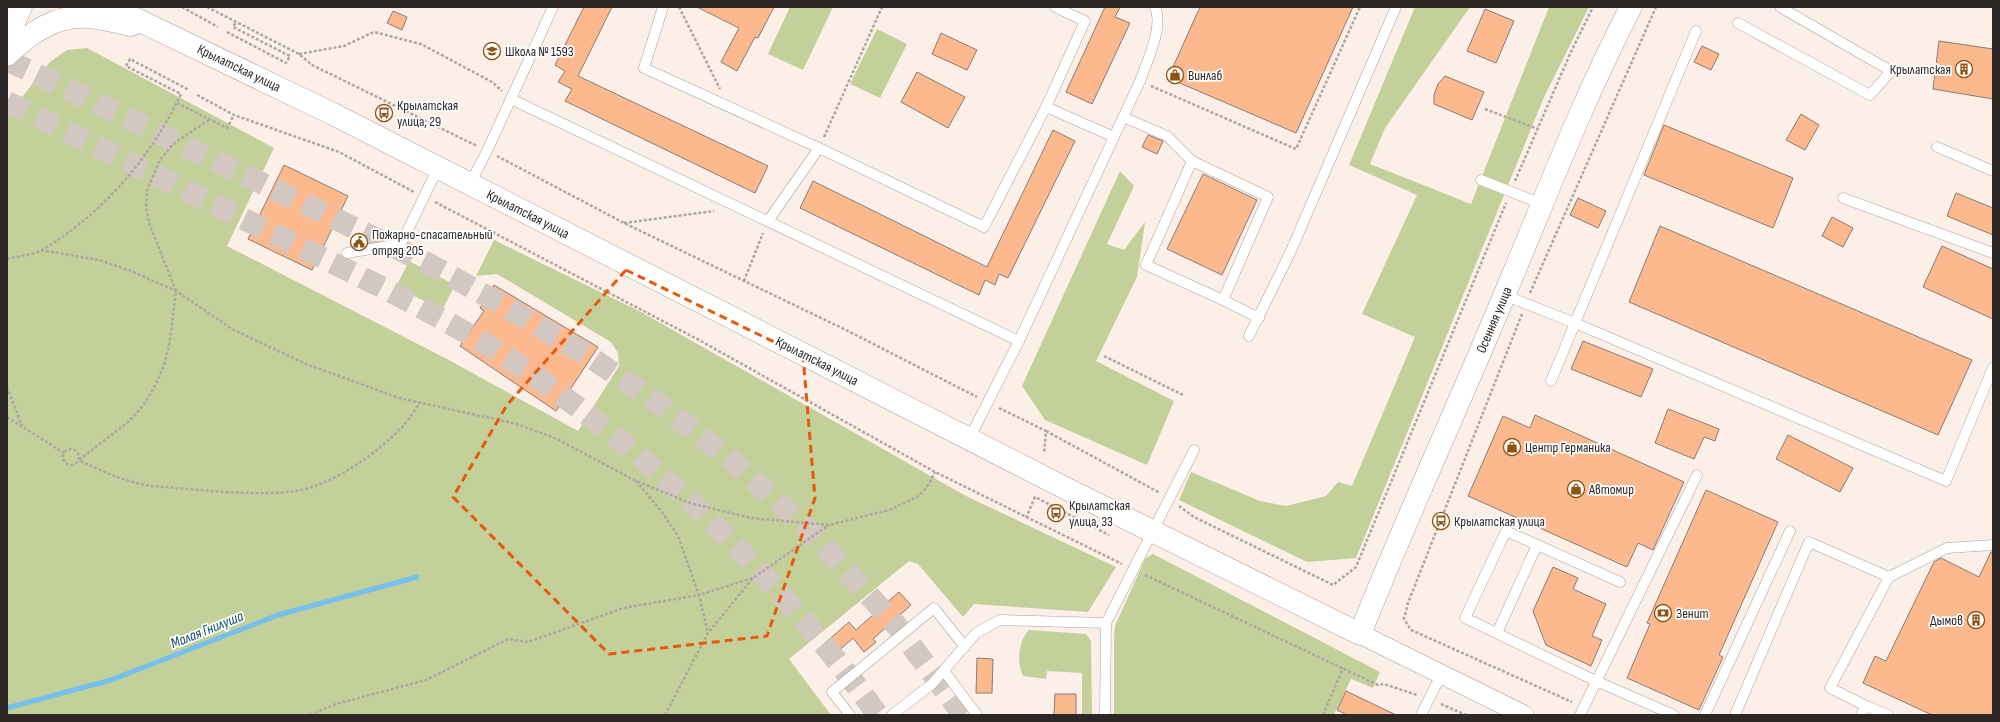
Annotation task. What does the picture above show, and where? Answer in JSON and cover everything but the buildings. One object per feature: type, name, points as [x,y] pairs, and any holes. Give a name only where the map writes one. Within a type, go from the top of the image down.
[{"type":"main road","points":[[7,38],[21,7]]},
{"type":"main road","name":"Крылатская улица","points":[[111,7],[132,11],[162,31],[470,184],[1152,532],[1360,634]]},
{"type":"main road","name":"Осенняя улица","points":[[1360,634],[1568,140],[1612,43],[1631,7]]},
{"type":"main road","points":[[7,55],[29,35],[45,26],[64,19],[88,17],[162,31]]},
{"type":"street","name":"Крылатская улица","points":[[1360,634],[1524,715]]},
{"type":"lane","points":[[470,184],[487,151],[553,7]]},
{"type":"lane","points":[[663,7],[644,68],[819,148],[984,227],[1046,107],[1085,21],[1055,7]]},
{"type":"lane","points":[[969,439],[1019,341],[1140,81],[1154,44],[1158,14],[1154,7]]},
{"type":"lane","points":[[1249,336],[1290,253],[1396,7]]},
{"type":"lane","points":[[1738,23],[1870,95],[1891,71],[1780,7]]},
{"type":"lane","points":[[1550,381],[1696,31]]},
{"type":"lane","points":[[511,99],[736,208],[768,220],[1019,341]]},
{"type":"lane","points":[[1046,107],[1114,137]]},
{"type":"lane","points":[[1123,117],[1166,136],[1192,161],[1268,196],[1223,300]]},
{"type":"lane","points":[[1937,147],[1993,171]]},
{"type":"lane","points":[[768,220],[819,148]]},
{"type":"lane","points":[[1192,161],[1146,266],[1223,300],[1259,318]]},
{"type":"lane","points":[[347,253],[401,244],[423,196],[438,168]]},
{"type":"lane","points":[[1481,180],[1542,204]]},
{"type":"lane","points":[[1843,198],[1993,253]]},
{"type":"lane","points":[[1504,295],[1575,322],[1946,481],[1993,367]]},
{"type":"lane","points":[[1105,715],[1106,623],[1194,450]]},
{"type":"lane","points":[[1582,711],[1697,475]]},
{"type":"lane","points":[[1620,582],[1506,530],[1465,618],[1596,681],[1674,715]]},
{"type":"lane","points":[[1705,715],[1790,531]]},
{"type":"lane","points":[[1735,715],[1809,542],[1889,577]]},
{"type":"lane","points":[[1497,634],[1538,545]]},
{"type":"lane","points":[[1888,715],[1863,710],[1830,688],[1889,577],[1947,548],[1993,545]]},
{"type":"lane","points":[[850,715],[832,692],[934,608],[965,647]]},
{"type":"lane","points":[[892,715],[932,684],[976,633],[1000,620],[1106,623]]},
{"type":"lane","points":[[944,671],[977,715]]},
{"type":"lane","points":[[1421,715],[1441,675]]},
{"type":"path","points":[[182,7],[218,28]]},
{"type":"path","points":[[207,7],[299,54],[312,65],[487,151],[624,223],[848,331],[1046,432],[1146,484],[1170,499],[1194,517],[1333,585],[1356,567],[1511,192],[1570,54],[1593,7]]},
{"type":"path","points":[[679,7],[730,108]]},
{"type":"path","points":[[819,148],[882,7]]},
{"type":"path","points":[[1140,81],[1296,149],[1360,7]]},
{"type":"path","points":[[227,32],[286,63],[290,56],[233,27],[236,22]]},
{"type":"path","points":[[299,54],[344,46],[374,32],[421,44],[492,82],[511,99]]},
{"type":"path","points":[[7,259],[41,250],[78,224],[113,195],[126,180],[162,130],[181,94],[126,66],[130,59],[189,90]]},
{"type":"path","points":[[41,250],[99,260],[130,271],[176,291],[232,329],[306,364],[400,398],[517,424],[557,439],[634,480],[690,503],[752,518],[829,525],[889,510],[905,504],[919,496],[929,484],[935,472],[699,340],[339,152],[234,115],[197,95]]},
{"type":"path","points":[[177,103],[226,128],[234,115]]},
{"type":"path","points":[[1485,109],[1538,129]]},
{"type":"path","points":[[79,460],[79,454],[75,450],[70,449],[64,453],[63,460],[69,465],[74,465],[128,422],[143,406],[156,384],[169,347],[176,291],[149,223],[146,208],[147,190],[157,166],[173,144],[209,120]]},
{"type":"path","points":[[624,223],[736,208]]},
{"type":"path","points":[[744,280],[768,220]]},
{"type":"path","points":[[1104,356],[1183,394]]},
{"type":"path","points":[[7,387],[23,427]]},
{"type":"path","points":[[79,460],[106,473],[150,486],[264,494],[298,490],[328,481],[354,466],[402,428],[420,403]]},
{"type":"path","points":[[7,417],[64,453]]},
{"type":"path","points":[[1044,453],[1046,432]]},
{"type":"path","points":[[634,480],[662,512],[678,536],[699,595],[708,634]]},
{"type":"path","points":[[1026,518],[1035,497],[1109,535]]},
{"type":"path","points":[[665,715],[708,634],[753,578],[829,525]]},
{"type":"path","points":[[310,715],[336,704],[426,680],[508,639],[528,642],[623,608],[699,595],[753,578]]},
{"type":"path","points":[[1404,619],[1411,630],[1582,711]]},
{"type":"path","points":[[1323,715],[1343,668],[1378,685],[1384,684]]},
{"type":"highlighted area","points":[[626,270],[803,356],[815,498],[767,636],[609,654],[453,497],[507,405]]},
{"type":"green space","points":[[790,7],[833,7],[803,70],[768,54]]},
{"type":"green space","points":[[1415,7],[1470,7],[1385,128],[1370,164],[1471,204],[1549,7],[1589,7],[1544,97],[1356,558],[1307,562],[1179,500],[1191,472],[1260,501],[1286,506],[1326,496],[1338,482],[1352,486],[1415,337],[1362,314],[1417,195],[1349,165]]},
{"type":"green space","points":[[877,29],[907,44],[880,98],[850,84]]},
{"type":"green space","points":[[87,48],[274,148],[227,246],[447,359],[578,431],[619,366],[618,353],[611,342],[497,274],[476,276],[494,240],[641,312],[966,496],[1116,567],[1088,612],[974,604],[963,617],[918,564],[909,561],[789,659],[831,715],[7,715],[7,116],[50,62],[67,50]]},
{"type":"green space","points":[[1120,171],[1134,186],[1107,244],[1124,250],[1145,222],[1137,277],[1096,361],[1174,401],[1147,465],[1045,420],[1022,386]]},
{"type":"green space","points":[[409,261],[455,285],[442,310],[396,287]]},
{"type":"green space","points":[[1153,554],[1380,672],[1373,688],[1351,679],[1334,715],[1114,715],[1115,626],[1145,559]]},
{"type":"green space","points":[[1029,630],[1086,634],[1091,641],[1092,715],[1082,715],[1082,673],[1047,671],[1046,679],[1023,676],[1019,659],[1023,640]]},
{"type":"waterway","name":"Малая Гнилуша","points":[[7,708],[111,680],[278,615],[417,577]]},
{"type":"tunnel","points":[[7,60],[431,265],[508,308],[587,355],[659,404],[728,457],[810,531],[896,625],[963,715]]},
{"type":"tunnel","points":[[7,102],[393,293],[457,327],[519,365],[549,386],[596,421],[641,458],[727,537],[806,623],[843,668],[878,715]]},
{"type":"place","name":"Школа № 1593","points":[[492,51]]},
{"type":"place","name":"Крылатская","points":[[1964,69]]},
{"type":"place","name":"Винлаб","points":[[1175,75]]},
{"type":"place","name":"Крылатская улица, 29","points":[[384,113]]},
{"type":"place","name":"Пожарно-спасательный отряд 205","points":[[359,242]]},
{"type":"place","name":"Центр Германика","points":[[1512,447]]},
{"type":"place","name":"Автомир","points":[[1576,489]]},
{"type":"place","name":"Крылатская улица, 33","points":[[1056,513]]},
{"type":"place","name":"Крылатская улица","points":[[1441,521]]},
{"type":"place","name":"Зенит","points":[[1663,613]]},
{"type":"place","name":"Дымов","points":[[1976,620]]}]
